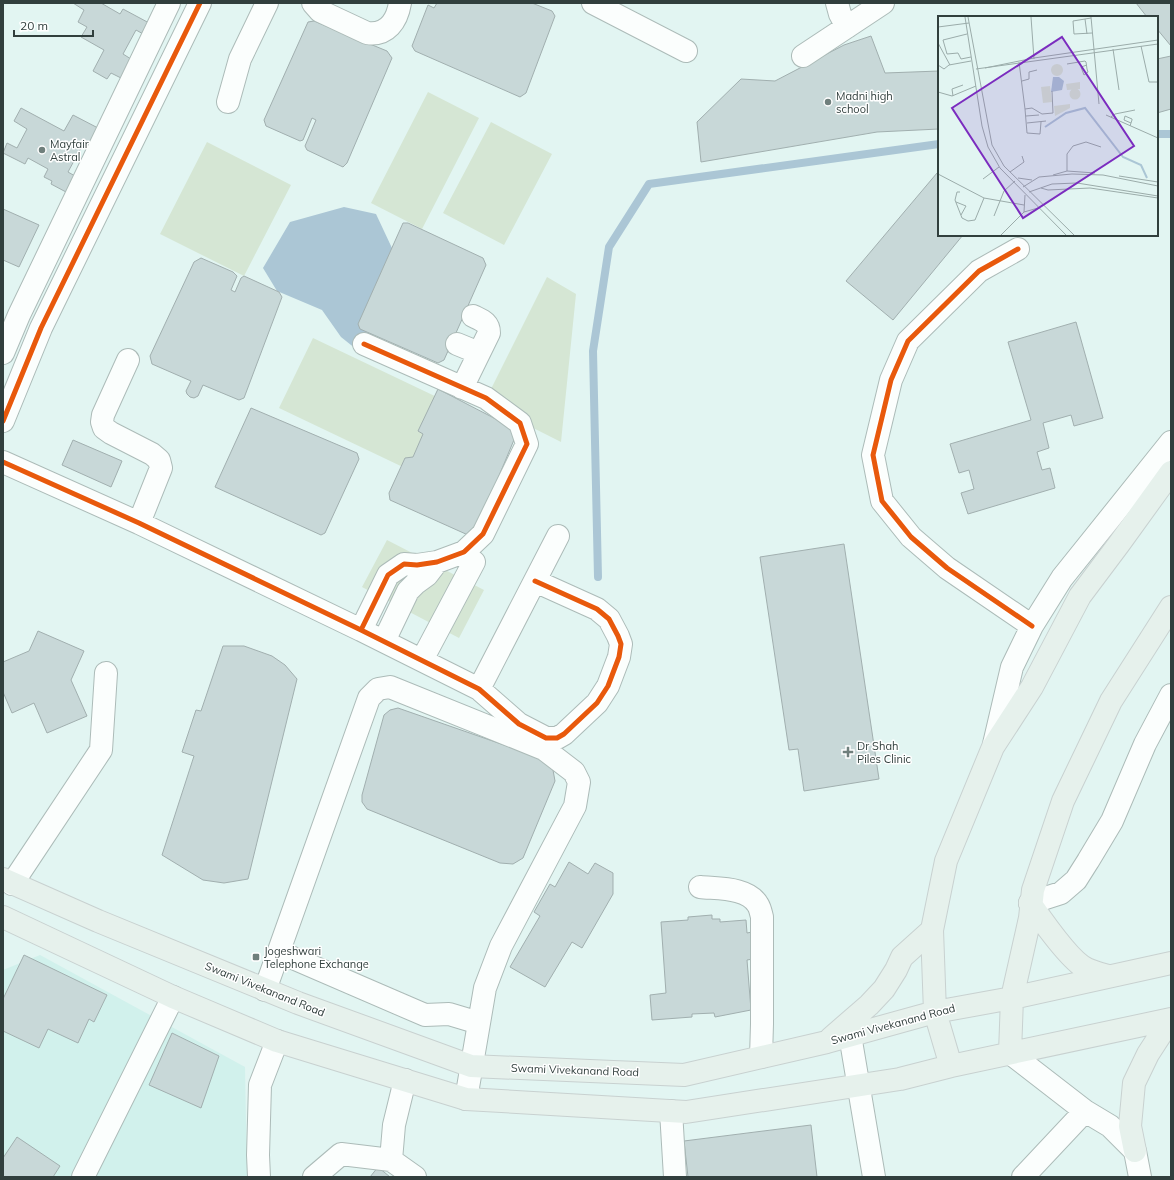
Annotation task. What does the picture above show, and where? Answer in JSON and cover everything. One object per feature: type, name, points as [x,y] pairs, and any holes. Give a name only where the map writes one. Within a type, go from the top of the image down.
[{"type":"main road","points":[[951,1066],[935,1012],[932,930],[946,861],[993,748],[1032,687],[1080,596],[1171,472]]},
{"type":"main road","points":[[1010,1053],[1012,998],[1030,918],[1030,903],[1063,801],[1111,701],[1171,607]]},
{"type":"main road","name":"Swami Vivekanand Road","points":[[8,881],[98,921],[265,990],[471,1066],[684,1075],[827,1042],[935,1012],[1012,998],[1171,963]]},
{"type":"main road","points":[[1030,903],[1043,923],[1073,958],[1086,969],[1108,976]]},
{"type":"main road","points":[[3,917],[173,997],[277,1041],[466,1098],[686,1112],[900,1079],[951,1066],[1170,1019]]},
{"type":"main road","points":[[827,1042],[869,1005],[884,989],[902,958],[932,930]]},
{"type":"main road","points":[[1135,1151],[1130,1126],[1134,1083],[1148,1054],[1170,1019]]},
{"type":"street","points":[[3,353],[11,311],[118,109],[169,3]]},
{"type":"street","points":[[3,421],[41,328],[200,3]]},
{"type":"street","points":[[228,102],[240,59],[268,3]]},
{"type":"street","points":[[313,3],[320,11],[367,33],[375,34],[384,32],[394,20],[400,3]]},
{"type":"street","points":[[593,3],[686,51]]},
{"type":"street","points":[[837,3],[840,14],[847,27]]},
{"type":"street","points":[[803,56],[883,3]]},
{"type":"street","points":[[118,109],[143,120]]},
{"type":"street","points":[[1018,249],[979,271],[908,341],[890,380],[874,455],[882,501],[912,537],[947,568],[1032,626]]},
{"type":"street","points":[[11,311],[41,328]]},
{"type":"street","points":[[462,388],[489,333],[489,327],[485,322],[473,316]]},
{"type":"street","points":[[361,630],[388,575],[404,564],[417,565],[437,562],[464,552],[483,534],[527,444],[520,423],[486,398],[364,344]]},
{"type":"street","points":[[457,344],[479,353]]},
{"type":"street","points":[[128,360],[102,415],[102,422],[104,428],[111,433],[152,454],[159,460],[161,468],[139,523]]},
{"type":"street","points":[[993,748],[1012,667],[1032,626],[1062,578],[1171,442]]},
{"type":"street","points":[[3,462],[139,523],[384,641],[479,689],[519,724],[546,738],[557,738],[564,734],[597,703],[608,686],[619,656],[621,644],[608,619],[597,609],[535,581]]},
{"type":"street","points":[[479,689],[558,536]]},
{"type":"street","points":[[384,641],[408,591],[427,575],[437,562]]},
{"type":"street","points":[[422,660],[474,562]]},
{"type":"street","points":[[8,881],[101,750],[106,673]]},
{"type":"street","points":[[265,990],[369,698],[378,689],[390,687],[544,749],[574,772],[579,782],[575,806],[501,946],[485,988],[466,1098]]},
{"type":"street","points":[[1030,903],[1061,893],[1076,880],[1112,821],[1145,744],[1171,695]]},
{"type":"street","points":[[700,887],[743,892],[752,897],[758,905],[762,917],[761,1057]]},
{"type":"street","points":[[278,952],[425,1015],[449,1014],[478,1023]]},
{"type":"street","points":[[83,1177],[173,997]]},
{"type":"street","points":[[850,1035],[874,1177]]},
{"type":"street","points":[[259,1177],[258,1155],[260,1085],[277,1041]]},
{"type":"street","points":[[1010,1053],[1085,1111],[1110,1126],[1135,1151],[1140,1177]]},
{"type":"street","points":[[391,1160],[394,1125],[405,1080]]},
{"type":"street","points":[[672,1111],[675,1177]]},
{"type":"street","points":[[1023,1177],[1085,1111]]},
{"type":"street","points":[[314,1177],[341,1154],[391,1160],[415,1177]]},
{"type":"shaded area","points":[[428,92],[479,118],[422,229],[371,203]]},
{"type":"shaded area","points":[[491,122],[552,154],[504,245],[443,213]]},
{"type":"shaded area","points":[[207,142],[291,185],[244,276],[160,234]]},
{"type":"shaded area","points":[[547,277],[576,294],[561,442],[484,403]]},
{"type":"shaded area","points":[[313,338],[441,399],[407,469],[279,408]]},
{"type":"shaded area","points":[[387,540],[484,590],[459,638],[362,587]]},
{"type":"shaded area","points":[[40,955],[245,1067],[247,1177],[3,1177],[3,970]]},
{"type":"water","points":[[344,207],[376,214],[399,263],[378,328],[361,353],[341,337],[322,310],[277,291],[263,268],[290,222]]},
{"type":"building","points":[[73,3],[101,3],[120,14],[123,9],[151,24],[145,35],[136,30],[123,54],[131,59],[121,78],[111,73],[107,79],[93,71],[104,50],[81,37],[87,27],[78,22],[84,10]]},
{"type":"building","points":[[437,3],[532,3],[552,11],[555,16],[526,93],[520,97],[415,51],[412,46],[428,5],[434,8]]},
{"type":"building","points":[[1136,3],[1171,3],[1171,46],[1158,30],[1158,16],[1146,16]]},
{"type":"building","points":[[314,21],[387,51],[392,58],[347,163],[343,167],[307,150],[305,146],[316,120],[312,118],[303,140],[300,141],[266,126],[264,120],[308,22]]},
{"type":"building","name":"Madni high school","points":[[871,36],[885,73],[938,71],[938,129],[877,132],[701,162],[697,122],[741,79],[775,81],[844,45]]},
{"type":"building","points":[[1171,56],[1171,109],[1158,113],[1158,59]]},
{"type":"building","name":"Mayfair Astral","points":[[21,108],[64,131],[73,115],[98,128],[87,149],[82,146],[68,172],[75,176],[66,192],[51,184],[52,181],[44,177],[48,169],[28,158],[25,164],[3,153],[7,143],[17,148],[27,129],[14,121]]},
{"type":"building","points":[[937,173],[938,236],[962,236],[893,320],[846,281]]},
{"type":"building","points":[[3,209],[39,225],[19,267],[3,260]]},
{"type":"building","points":[[403,223],[408,223],[483,258],[486,265],[444,360],[438,363],[360,329],[358,324]]},
{"type":"building","points":[[201,258],[233,272],[237,276],[231,290],[235,292],[241,278],[244,276],[279,292],[282,297],[244,398],[239,400],[203,385],[198,396],[194,398],[190,397],[186,391],[191,381],[152,364],[150,356],[194,262]]},
{"type":"building","points":[[1076,322],[1103,418],[1074,426],[1071,415],[1043,423],[1049,448],[1037,452],[1042,470],[1050,468],[1055,488],[968,514],[961,493],[974,489],[969,470],[959,473],[950,444],[1031,420],[1008,342]]},
{"type":"building","points":[[438,389],[515,429],[516,435],[476,531],[468,535],[390,500],[389,493],[405,458],[413,457],[423,434],[418,431]]},
{"type":"building","points":[[251,408],[357,453],[359,459],[325,533],[321,535],[215,487]]},
{"type":"building","points":[[73,440],[122,461],[111,487],[62,465]]},
{"type":"building","points":[[844,544],[879,779],[804,791],[798,749],[789,750],[760,557]]},
{"type":"building","points":[[38,631],[84,651],[71,680],[87,716],[47,733],[34,703],[12,713],[3,692],[3,662],[29,651]]},
{"type":"building","points":[[223,646],[244,646],[272,656],[285,665],[297,679],[248,879],[224,883],[203,880],[162,855],[194,756],[182,752],[196,710],[201,711]]},
{"type":"building","points":[[398,708],[547,760],[553,770],[555,781],[523,858],[513,864],[500,863],[367,809],[362,802],[362,795],[384,715],[390,710]]},
{"type":"building","points":[[569,862],[588,874],[595,863],[613,873],[613,894],[582,948],[572,942],[545,987],[510,967],[540,916],[534,912],[550,884],[555,887]]},
{"type":"building","points":[[712,915],[712,919],[720,919],[720,922],[746,920],[747,933],[752,932],[753,959],[747,960],[751,1010],[715,1017],[714,1013],[692,1014],[692,1017],[652,1020],[650,995],[666,993],[661,922],[688,920],[688,917]]},
{"type":"building","points":[[24,955],[107,995],[94,1022],[89,1019],[78,1043],[48,1029],[39,1048],[3,1031],[3,999]]},
{"type":"building","points":[[172,1033],[219,1056],[201,1108],[149,1085]]},
{"type":"building","points":[[811,1125],[817,1177],[688,1177],[684,1141]]},
{"type":"building","points":[[17,1137],[60,1166],[53,1177],[3,1177],[3,1158]]},
{"type":"building","points":[[378,1167],[390,1177],[370,1177]]},
{"type":"waterway","points":[[1158,134],[1171,134]]},
{"type":"waterway","points":[[598,577],[593,351],[609,247],[649,184],[938,144]]},
{"type":"cycle path","points":[[3,421],[41,328],[200,3]]},
{"type":"cycle path","points":[[1018,249],[979,271],[908,341],[891,380],[873,455],[882,501],[911,537],[947,568],[1032,626]]},
{"type":"cycle path","points":[[3,462],[139,523],[361,630],[388,575],[404,564],[417,565],[437,562],[464,552],[483,534],[527,444],[520,423],[486,398],[364,344]]},
{"type":"cycle path","points":[[361,630],[479,689],[519,724],[546,738],[557,738],[564,734],[597,703],[608,686],[619,657],[621,644],[609,619],[597,609],[535,581]]},
{"type":"place","name":"Madni high school","points":[[828,102]]},
{"type":"place","name":"Mayfair Astral","points":[[42,150]]},
{"type":"place","name":"Dr Shah Piles Clinic","points":[[848,752]]},
{"type":"place","name":"Jogeshwari Telephone Exchange","points":[[256,957]]}]
